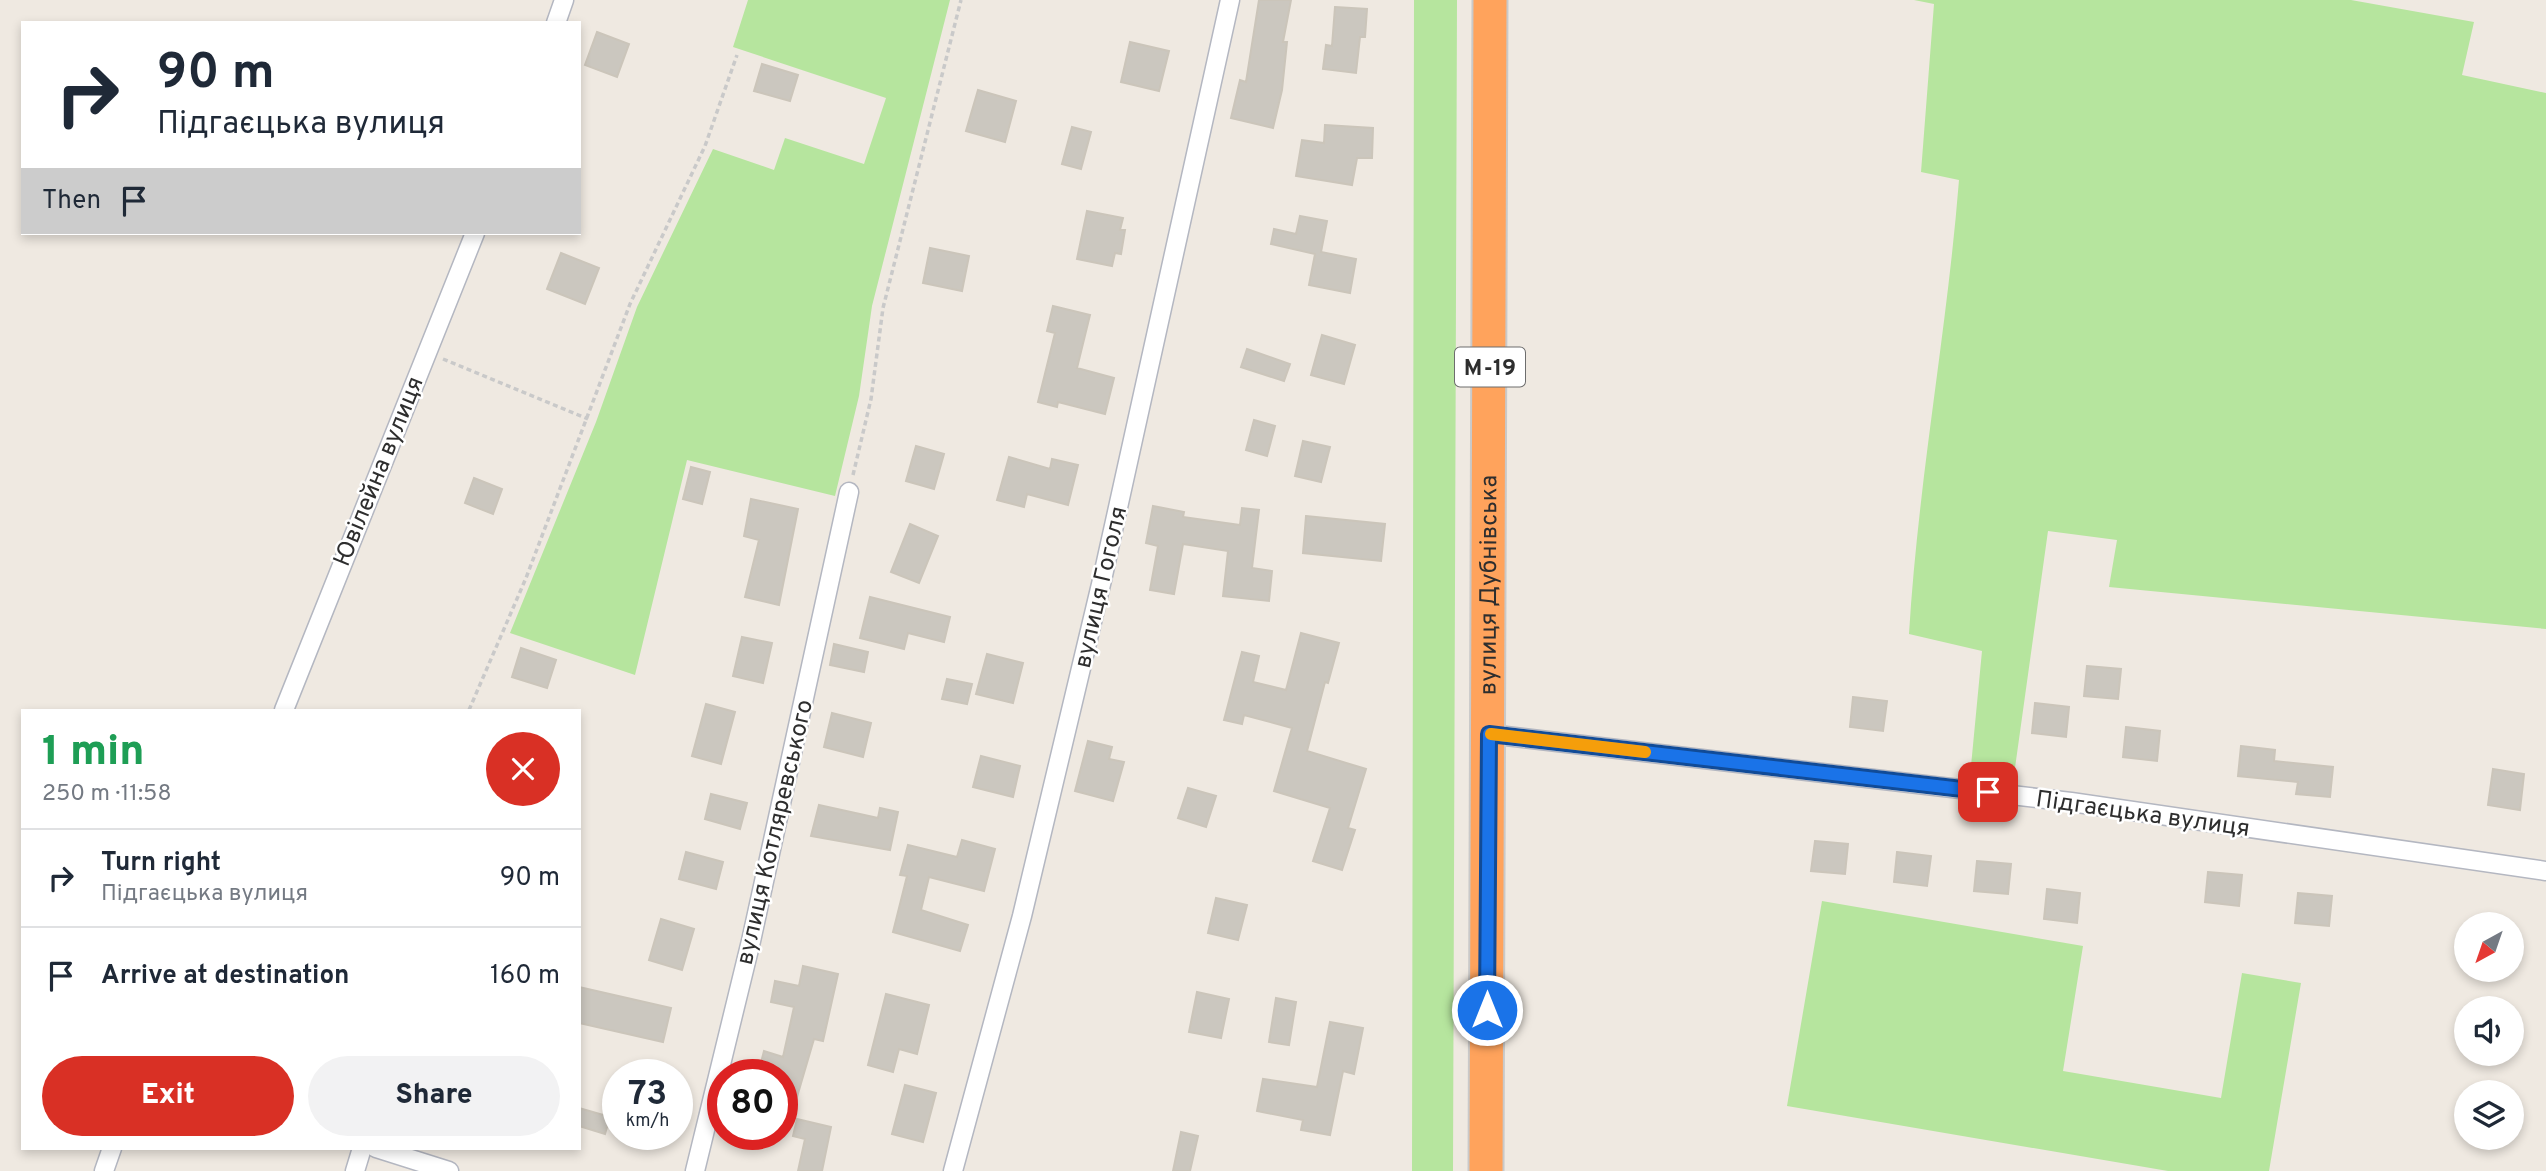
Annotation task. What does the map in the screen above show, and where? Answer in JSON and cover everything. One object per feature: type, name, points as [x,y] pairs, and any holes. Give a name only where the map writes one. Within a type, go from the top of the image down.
[{"type":"highway","name":"вулиця Дубнівська","points":[[1486,1171],[1490,0]]},
{"type":"street","points":[[557,21],[564,0]]},
{"type":"street","name":"вулиця Гоголя","points":[[953,1171],[1023,916],[1093,620],[1230,0]]},
{"type":"street","name":"Ювілейна вулиця","points":[[284,709],[425,352],[474,235]]},
{"type":"street","name":"вулиця Котляревського","points":[[695,1171],[751,941],[849,492]]},
{"type":"street","name":"Підгаєцька вулиця","points":[[1489,734],[2071,802],[2546,871]]},
{"type":"street","points":[[104,1171],[111,1150]]},
{"type":"street","points":[[355,1171],[361,1150]]},
{"type":"street","points":[[382,1150],[449,1171]]},
{"type":"path","points":[[849,492],[871,399],[883,308],[961,0]]},
{"type":"path","points":[[469,709],[589,419],[630,304],[705,146],[737,55]]},
{"type":"path","points":[[425,352],[589,419]]},
{"type":"green space","points":[[748,0],[950,0],[872,306],[859,396],[835,496],[687,460],[635,675],[510,633],[596,422],[637,307],[713,149],[774,170],[785,138],[864,164],[886,98],[733,47]]},
{"type":"green space","points":[[1414,0],[1457,0],[1453,1171],[1412,1171]]},
{"type":"green space","points":[[1914,0],[2351,0],[2474,22],[2462,75],[2546,93],[2546,629],[2109,587],[2117,540],[2048,531],[2014,775],[1971,766],[1982,651],[1909,634],[1919,520],[1959,180],[1921,172],[1934,4]]},
{"type":"green space","points":[[1822,901],[2083,946],[2063,1071],[2221,1098],[2242,973],[2301,983],[2269,1171],[2168,1171],[1787,1106]]},
{"type":"building","points":[[1259,0],[1291,0],[1283,42],[1287,42],[1282,90],[1273,128],[1231,118],[1240,80],[1246,82]]},
{"type":"building","points":[[1335,7],[1367,9],[1365,37],[1360,37],[1356,73],[1323,69],[1326,45],[1332,46]]},
{"type":"building","points":[[597,32],[629,44],[617,77],[585,65]]},
{"type":"building","points":[[1130,42],[1169,51],[1159,91],[1121,82]]},
{"type":"building","points":[[762,64],[798,75],[790,101],[754,91]]},
{"type":"building","points":[[978,90],[1016,101],[1005,142],[966,131]]},
{"type":"building","points":[[1325,125],[1373,128],[1372,158],[1357,158],[1352,185],[1296,176],[1302,140],[1324,143]]},
{"type":"building","points":[[1072,127],[1091,132],[1081,169],[1062,164]]},
{"type":"building","points":[[1087,211],[1123,218],[1120,230],[1125,230],[1121,254],[1115,253],[1112,266],[1077,259]]},
{"type":"building","points":[[1300,216],[1327,221],[1321,252],[1356,259],[1350,293],[1309,285],[1315,254],[1271,244],[1274,229],[1296,234]]},
{"type":"building","points":[[930,248],[969,256],[962,291],[923,283]]},
{"type":"building","points":[[561,253],[599,268],[585,304],[547,289]]},
{"type":"building","points":[[1053,306],[1090,315],[1077,368],[1114,378],[1105,414],[1058,402],[1057,407],[1038,402],[1055,333],[1047,331]]},
{"type":"building","points":[[1322,335],[1355,345],[1344,384],[1311,375]]},
{"type":"building","points":[[1247,349],[1290,364],[1284,381],[1241,367]]},
{"type":"building","points":[[1254,420],[1275,426],[1267,456],[1246,450]]},
{"type":"building","points":[[1303,441],[1330,447],[1321,482],[1295,476]]},
{"type":"building","points":[[916,446],[944,454],[934,489],[906,481]]},
{"type":"building","points":[[1009,457],[1050,469],[1052,459],[1078,465],[1068,505],[1027,494],[1024,507],[997,500]]},
{"type":"building","points":[[691,467],[710,472],[702,504],[683,499]]},
{"type":"building","points":[[474,478],[502,489],[493,514],[465,503]]},
{"type":"building","points":[[751,499],[798,509],[779,605],[745,597],[759,540],[744,536]]},
{"type":"building","points":[[1153,506],[1184,512],[1183,517],[1240,525],[1242,508],[1259,510],[1252,568],[1272,571],[1269,601],[1223,596],[1228,551],[1183,544],[1174,594],[1150,590],[1158,546],[1146,543]]},
{"type":"building","points":[[1306,516],[1385,524],[1381,561],[1303,553]]},
{"type":"building","points":[[910,524],[938,536],[919,583],[891,572]]},
{"type":"building","points":[[870,597],[950,617],[944,642],[908,633],[904,649],[860,638]]},
{"type":"building","points":[[1301,633],[1339,643],[1328,683],[1325,682],[1307,751],[1366,769],[1348,828],[1355,830],[1342,870],[1313,861],[1330,808],[1274,791],[1292,728],[1244,715],[1242,724],[1224,720],[1242,652],[1259,656],[1253,682],[1286,690]]},
{"type":"building","points":[[742,637],[772,643],[763,683],[733,676]]},
{"type":"building","points":[[834,644],[868,652],[864,672],[830,665]]},
{"type":"building","points":[[521,648],[556,660],[547,688],[512,677]]},
{"type":"building","points":[[987,654],[1023,663],[1013,703],[976,694]]},
{"type":"building","points":[[2087,666],[2121,669],[2118,699],[2084,696]]},
{"type":"building","points":[[947,679],[972,684],[967,704],[942,699]]},
{"type":"building","points":[[1853,697],[1887,701],[1883,731],[1850,727]]},
{"type":"building","points":[[2035,703],[2069,707],[2066,737],[2032,733]]},
{"type":"building","points":[[706,704],[735,712],[721,764],[692,756]]},
{"type":"building","points":[[832,713],[871,723],[863,757],[824,747]]},
{"type":"building","points":[[2126,727],[2160,731],[2157,761],[2123,757]]},
{"type":"building","points":[[1088,741],[1112,747],[1109,759],[1124,762],[1113,801],[1075,791]]},
{"type":"building","points":[[2241,746],[2275,750],[2274,761],[2333,767],[2330,797],[2296,794],[2298,782],[2238,776]]},
{"type":"building","points":[[981,756],[1020,766],[1013,797],[973,787]]},
{"type":"building","points":[[2493,769],[2524,774],[2520,810],[2488,805]]},
{"type":"building","points":[[1188,788],[1216,796],[1206,827],[1178,818]]},
{"type":"building","points":[[711,794],[747,803],[740,829],[705,819]]},
{"type":"building","points":[[819,805],[878,818],[880,808],[898,812],[890,850],[811,836]]},
{"type":"building","points":[[962,840],[995,849],[984,891],[929,877],[921,910],[968,925],[960,951],[893,932],[907,876],[900,875],[908,845],[957,857]]},
{"type":"building","points":[[1815,841],[1848,844],[1845,874],[1811,871]]},
{"type":"building","points":[[686,852],[723,862],[716,889],[679,879]]},
{"type":"building","points":[[1897,852],[1931,856],[1927,886],[1894,882]]},
{"type":"building","points":[[1977,861],[2011,864],[2008,894],[1974,891]]},
{"type":"building","points":[[2208,872],[2242,875],[2239,906],[2205,902]]},
{"type":"building","points":[[2047,889],[2080,893],[2077,923],[2044,919]]},
{"type":"building","points":[[2298,893],[2332,896],[2329,926],[2295,923]]},
{"type":"building","points":[[1216,898],[1247,905],[1238,940],[1208,933]]},
{"type":"building","points":[[661,919],[694,929],[682,970],[649,960]]},
{"type":"building","points":[[803,966],[838,974],[823,1041],[814,1039],[798,1094],[798,1059],[762,1059],[764,1051],[783,1057],[794,1007],[771,1002],[775,981],[799,986]]},
{"type":"building","points":[[581,987],[671,1008],[663,1042],[581,1023]]},
{"type":"building","points":[[1197,992],[1229,999],[1221,1038],[1189,1032]]},
{"type":"building","points":[[886,994],[929,1005],[917,1054],[899,1049],[893,1072],[868,1065]]},
{"type":"building","points":[[1276,998],[1296,1002],[1289,1045],[1269,1042]]},
{"type":"building","points":[[1330,1022],[1363,1028],[1354,1074],[1343,1071],[1330,1135],[1301,1130],[1303,1120],[1257,1111],[1263,1079],[1317,1087]]},
{"type":"building","points":[[905,1085],[936,1093],[923,1142],[892,1134]]},
{"type":"building","points":[[581,1109],[602,1115],[602,1133],[581,1127]]},
{"type":"building","points":[[798,1119],[831,1127],[822,1171],[798,1171],[805,1139],[798,1137]]},
{"type":"building","points":[[1181,1132],[1198,1136],[1190,1171],[1173,1171]]},
{"type":"slow traffic","points":[[1491,734],[1645,752]]},
{"type":"route","points":[[1487,1010],[1489,734],[1988,792]]}]
